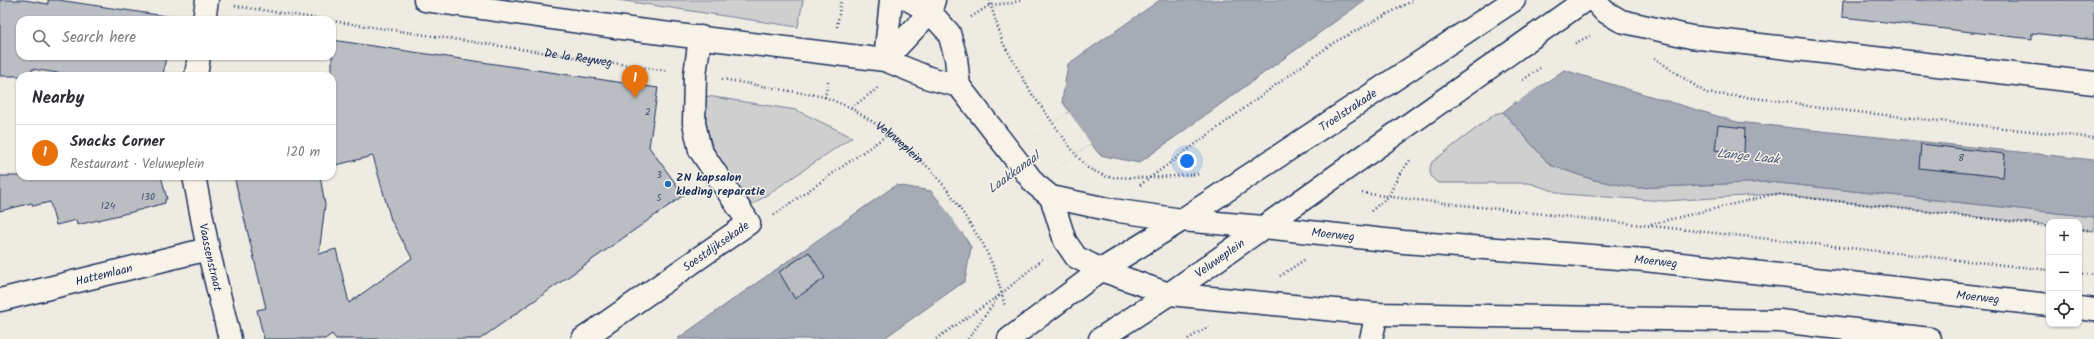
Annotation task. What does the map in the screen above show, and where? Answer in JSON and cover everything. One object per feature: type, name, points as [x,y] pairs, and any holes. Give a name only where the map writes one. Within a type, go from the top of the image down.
[{"type":"street","points":[[885,60],[891,0]]},
{"type":"street","points":[[909,0],[932,6],[949,33],[956,58],[959,86],[1010,153],[1043,190],[1065,241],[1076,256],[1101,270],[1169,294],[1377,314],[1780,321],[1930,339]]},
{"type":"street","name":"Troelstrakade","points":[[1182,220],[1514,0]]},
{"type":"street","points":[[1262,226],[1322,187],[1585,0]]},
{"type":"street","points":[[1594,0],[1604,11],[1621,21],[1691,37],[2094,83]]},
{"type":"street","points":[[436,1],[700,37],[885,60],[929,78],[959,86]]},
{"type":"street","points":[[885,60],[932,6]]},
{"type":"street","points":[[700,37],[695,75],[694,123],[700,150],[749,223]]},
{"type":"street","points":[[197,72],[198,60]]},
{"type":"street","name":"Vaassenstraat","points":[[195,180],[208,249],[230,339]]},
{"type":"street","name":"Veluweplein","points":[[1043,190],[1112,210],[1182,220],[1262,226]]},
{"type":"street","points":[[1009,339],[1101,270],[1182,220]]},
{"type":"street","name":"Soestdijksekade","points":[[583,339],[749,223]]},
{"type":"street","name":"Veluweplein","points":[[1169,294],[1262,226]]},
{"type":"street","name":"Moerweg","points":[[1262,226],[1404,242],[1645,260],[2046,305]]},
{"type":"street","name":"Hattemlaan","points":[[0,300],[208,249]]},
{"type":"street","points":[[1100,339],[1169,294]]},
{"type":"street","points":[[2082,308],[2094,310]]},
{"type":"street","points":[[1371,339],[1377,314]]},
{"type":"path","points":[[825,97],[841,0]]},
{"type":"path","points":[[989,0],[1003,43],[1032,94],[1076,155]]},
{"type":"path","points":[[990,5],[1012,3],[1021,0]]},
{"type":"path","points":[[1148,178],[1333,43],[1414,0]]},
{"type":"path","points":[[206,7],[290,16]]},
{"type":"path","points":[[1571,45],[1621,21]]},
{"type":"path","name":"De la Reyweg","points":[[336,22],[793,90],[825,97]]},
{"type":"path","points":[[1656,29],[1652,58],[1706,93],[1791,102],[1812,107],[2094,138]]},
{"type":"path","points":[[1533,74],[1546,64]]},
{"type":"path","name":"Veluweplein","points":[[825,97],[851,108],[890,134],[930,169],[950,193],[983,244],[995,270],[1001,294]]},
{"type":"path","name":"Soestdijksekade","points":[[749,223],[763,223],[890,134]]},
{"type":"path","points":[[1188,339],[1340,234],[1389,196],[1398,176],[1414,155]]},
{"type":"path","points":[[1649,225],[1775,194],[2046,226]]},
{"type":"path","points":[[1389,196],[2046,270]]},
{"type":"path","points":[[2082,229],[2094,231]]},
{"type":"path","points":[[2082,274],[2094,275]]},
{"type":"path","points":[[936,339],[1001,294]]},
{"type":"path","points":[[968,339],[1001,294]]},
{"type":"shaded area","points":[[618,0],[803,0],[798,27]]},
{"type":"shaded area","points":[[707,96],[796,110],[852,137],[752,205],[720,166],[702,117]]},
{"type":"shaded area","points":[[1503,112],[1550,165],[1594,180],[1638,188],[1769,182],[2094,217],[2094,231],[2082,229],[2082,219],[2046,219],[2046,225],[1775,194],[1665,201],[1563,194],[1529,183],[1438,183],[1433,179],[1430,174],[1432,162],[1495,114]]},
{"type":"water","name":"Laakkanaal","points":[[1160,0],[1365,0],[1139,163],[1100,155],[1091,144],[965,229],[962,233],[971,247],[965,281],[883,339],[677,339],[896,185],[931,191],[939,201],[944,200],[1067,114],[1069,111],[1062,101],[1068,64]]},
{"type":"water","name":"Lange Laak","points":[[1479,0],[1541,86],[1564,70],[1737,122],[2094,160],[2094,217],[1769,182],[1637,188],[1594,180],[1550,165],[1503,112],[1517,101]]},
{"type":"pier","points":[[1446,0],[1482,0],[1541,85],[1517,102]]},
{"type":"pier","points":[[1069,112],[1091,144],[962,233],[940,201]]},
{"type":"building","points":[[0,0],[24,0],[48,4],[48,0],[58,0],[165,16],[16,16],[16,60],[165,60],[164,72],[51,72],[32,69],[32,72],[16,72],[16,76],[0,76]]},
{"type":"building","points":[[1843,0],[2094,0],[2094,40],[2032,33],[2032,39],[1842,17]]},
{"type":"building","points":[[336,41],[658,88],[649,147],[684,195],[480,339],[336,339],[332,334],[325,339],[264,339],[257,310],[266,308],[235,180],[321,180],[325,205],[319,254],[336,249],[349,303],[412,258],[391,220],[373,156],[336,165],[336,72],[332,72],[332,60],[336,60]]},
{"type":"building","points":[[1718,125],[1745,128],[1744,153],[1715,150]]},
{"type":"building","points":[[1921,144],[2005,154],[2003,177],[1919,168]]},
{"type":"building","points":[[0,176],[16,176],[16,180],[162,180],[167,199],[165,199],[165,203],[77,225],[76,220],[56,225],[50,202],[33,206],[32,203],[0,211]]},
{"type":"building","points":[[809,252],[825,278],[795,299],[779,272]]},
{"type":"place","name":"Snacks Corner","points":[[635,98]]},
{"type":"place","name":"ZN kapsalon kleding reparatie","points":[[668,184]]}]
